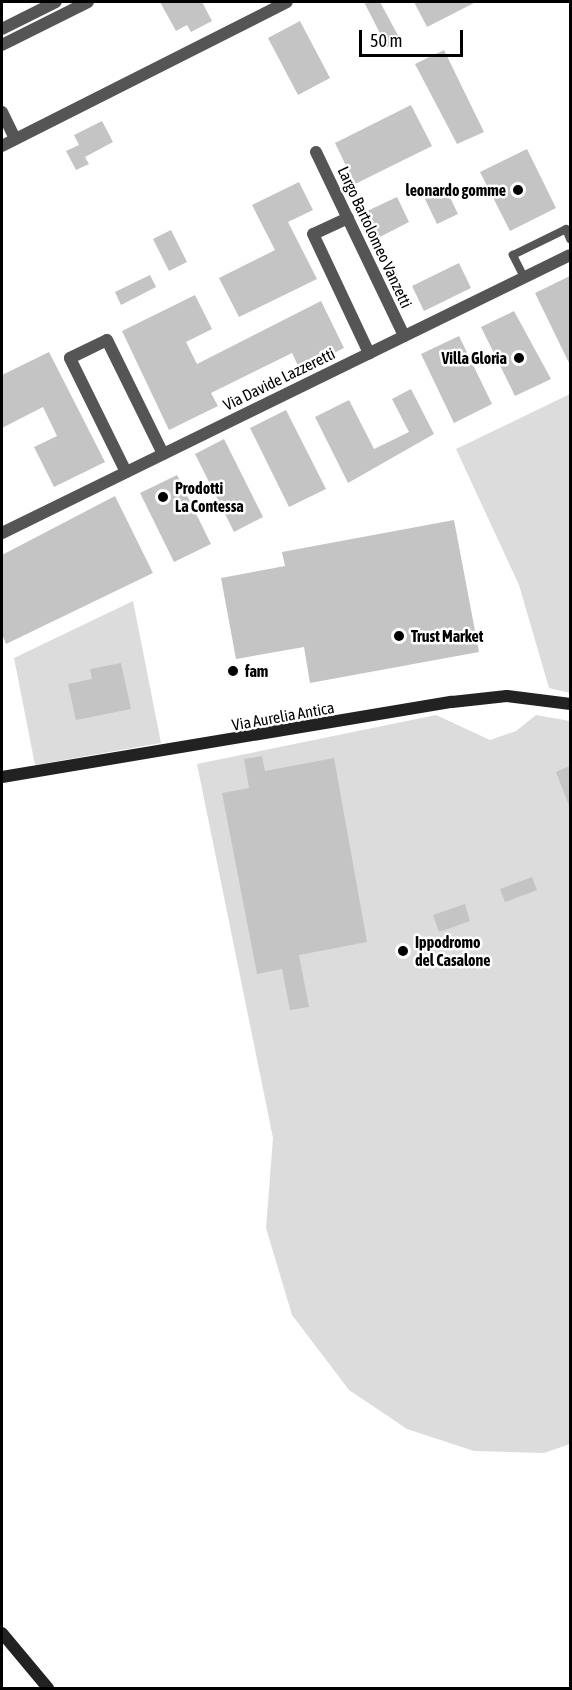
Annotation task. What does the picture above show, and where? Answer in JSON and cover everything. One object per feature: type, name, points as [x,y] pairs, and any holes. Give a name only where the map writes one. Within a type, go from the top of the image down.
[{"type":"street","points":[[2,29],[56,2]]},
{"type":"street","points":[[2,45],[88,2]]},
{"type":"street","points":[[2,146],[286,2]]},
{"type":"street","points":[[2,112],[15,139]]},
{"type":"street","name":"Largo Bartolomeo Vanzetti","points":[[316,152],[404,336]]},
{"type":"street","points":[[348,218],[313,234],[369,353]]},
{"type":"street","name":"Via Davide Lazzeretti","points":[[2,533],[570,255]]},
{"type":"street","points":[[126,472],[70,358],[98,344],[107,340],[164,454]]},
{"type":"street","name":"Via Aurelia Antica","points":[[2,777],[452,702],[507,696],[570,704]]},
{"type":"street","points":[[2,1633],[48,1689]]},
{"type":"lane","points":[[524,278],[513,255],[566,230],[570,239]]},
{"type":"shaded area","points":[[570,394],[570,693],[549,688],[519,585],[456,449]]},
{"type":"shaded area","points":[[133,601],[161,743],[35,765],[14,658]]},
{"type":"shaded area","name":"Ippodromo del Casalone","points":[[436,715],[490,740],[516,731],[536,715],[570,721],[570,1444],[544,1453],[474,1451],[407,1429],[349,1390],[292,1315],[266,1228],[273,1138],[197,764]]},
{"type":"building","points":[[160,2],[202,2],[212,21],[191,32],[187,25],[176,31]]},
{"type":"building","points":[[364,2],[380,2],[401,41],[387,47]]},
{"type":"building","points":[[414,2],[476,2],[427,27]]},
{"type":"building","points":[[300,21],[330,78],[298,95],[268,38]]},
{"type":"building","points":[[444,50],[484,132],[457,144],[415,64]]},
{"type":"building","points":[[411,105],[432,146],[355,184],[335,143]]},
{"type":"building","points":[[102,121],[113,142],[85,157],[89,164],[76,170],[66,151],[79,145],[74,135]]},
{"type":"building","name":"leonardo gomme","points":[[527,149],[556,208],[510,231],[480,172]]},
{"type":"building","points":[[299,182],[313,210],[288,222],[317,279],[239,317],[219,278],[275,250],[252,205]]},
{"type":"building","points":[[444,185],[458,214],[437,224],[423,195]]},
{"type":"building","points":[[397,197],[409,222],[376,239],[363,213]]},
{"type":"building","points":[[171,230],[187,262],[169,271],[153,239]]},
{"type":"building","points":[[459,263],[471,288],[424,311],[412,286]]},
{"type":"building","points":[[150,275],[156,287],[121,305],[115,292]]},
{"type":"building","points":[[570,276],[570,365],[535,293]]},
{"type":"building","points":[[195,295],[212,329],[186,342],[197,364],[321,301],[344,348],[300,370],[292,353],[211,393],[218,406],[169,430],[122,331]]},
{"type":"building","name":"Villa Gloria","points":[[514,311],[551,379],[515,396],[481,327]]},
{"type":"building","points":[[459,336],[492,404],[454,423],[421,354]]},
{"type":"building","points":[[49,352],[105,462],[54,487],[34,447],[57,436],[43,407],[2,428],[2,375]]},
{"type":"building","points":[[411,389],[434,434],[348,483],[315,417],[349,400],[374,449],[409,432],[392,399]]},
{"type":"building","points":[[286,410],[326,489],[289,507],[250,428]]},
{"type":"building","points":[[224,439],[263,517],[234,532],[195,454]]},
{"type":"building","points":[[177,475],[211,544],[174,562],[140,493]]},
{"type":"building","points":[[115,496],[153,573],[6,644],[2,634],[2,555]]},
{"type":"building","points":[[454,520],[479,652],[310,683],[304,647],[236,659],[221,578],[285,566],[282,552]]},
{"type":"building","points":[[121,663],[131,709],[76,720],[68,684],[92,679],[90,669]]},
{"type":"building","points":[[262,756],[265,771],[334,758],[367,942],[299,955],[309,1007],[290,1010],[282,969],[257,974],[222,793],[249,788],[244,759]]},
{"type":"building","points":[[570,766],[570,808],[556,772]]},
{"type":"building","points":[[532,877],[537,890],[505,902],[500,889]]},
{"type":"building","points":[[465,904],[470,921],[439,932],[433,915]]},
{"type":"place","name":"leonardo gomme","points":[[518,190]]},
{"type":"place","name":"Villa Gloria","points":[[519,358]]},
{"type":"place","name":"Prodotti La Contessa","points":[[163,497]]},
{"type":"place","name":"Trust Market","points":[[399,636]]},
{"type":"place","name":"fam","points":[[233,671]]},
{"type":"place","name":"Ippodromo del Casalone","points":[[403,951]]}]
